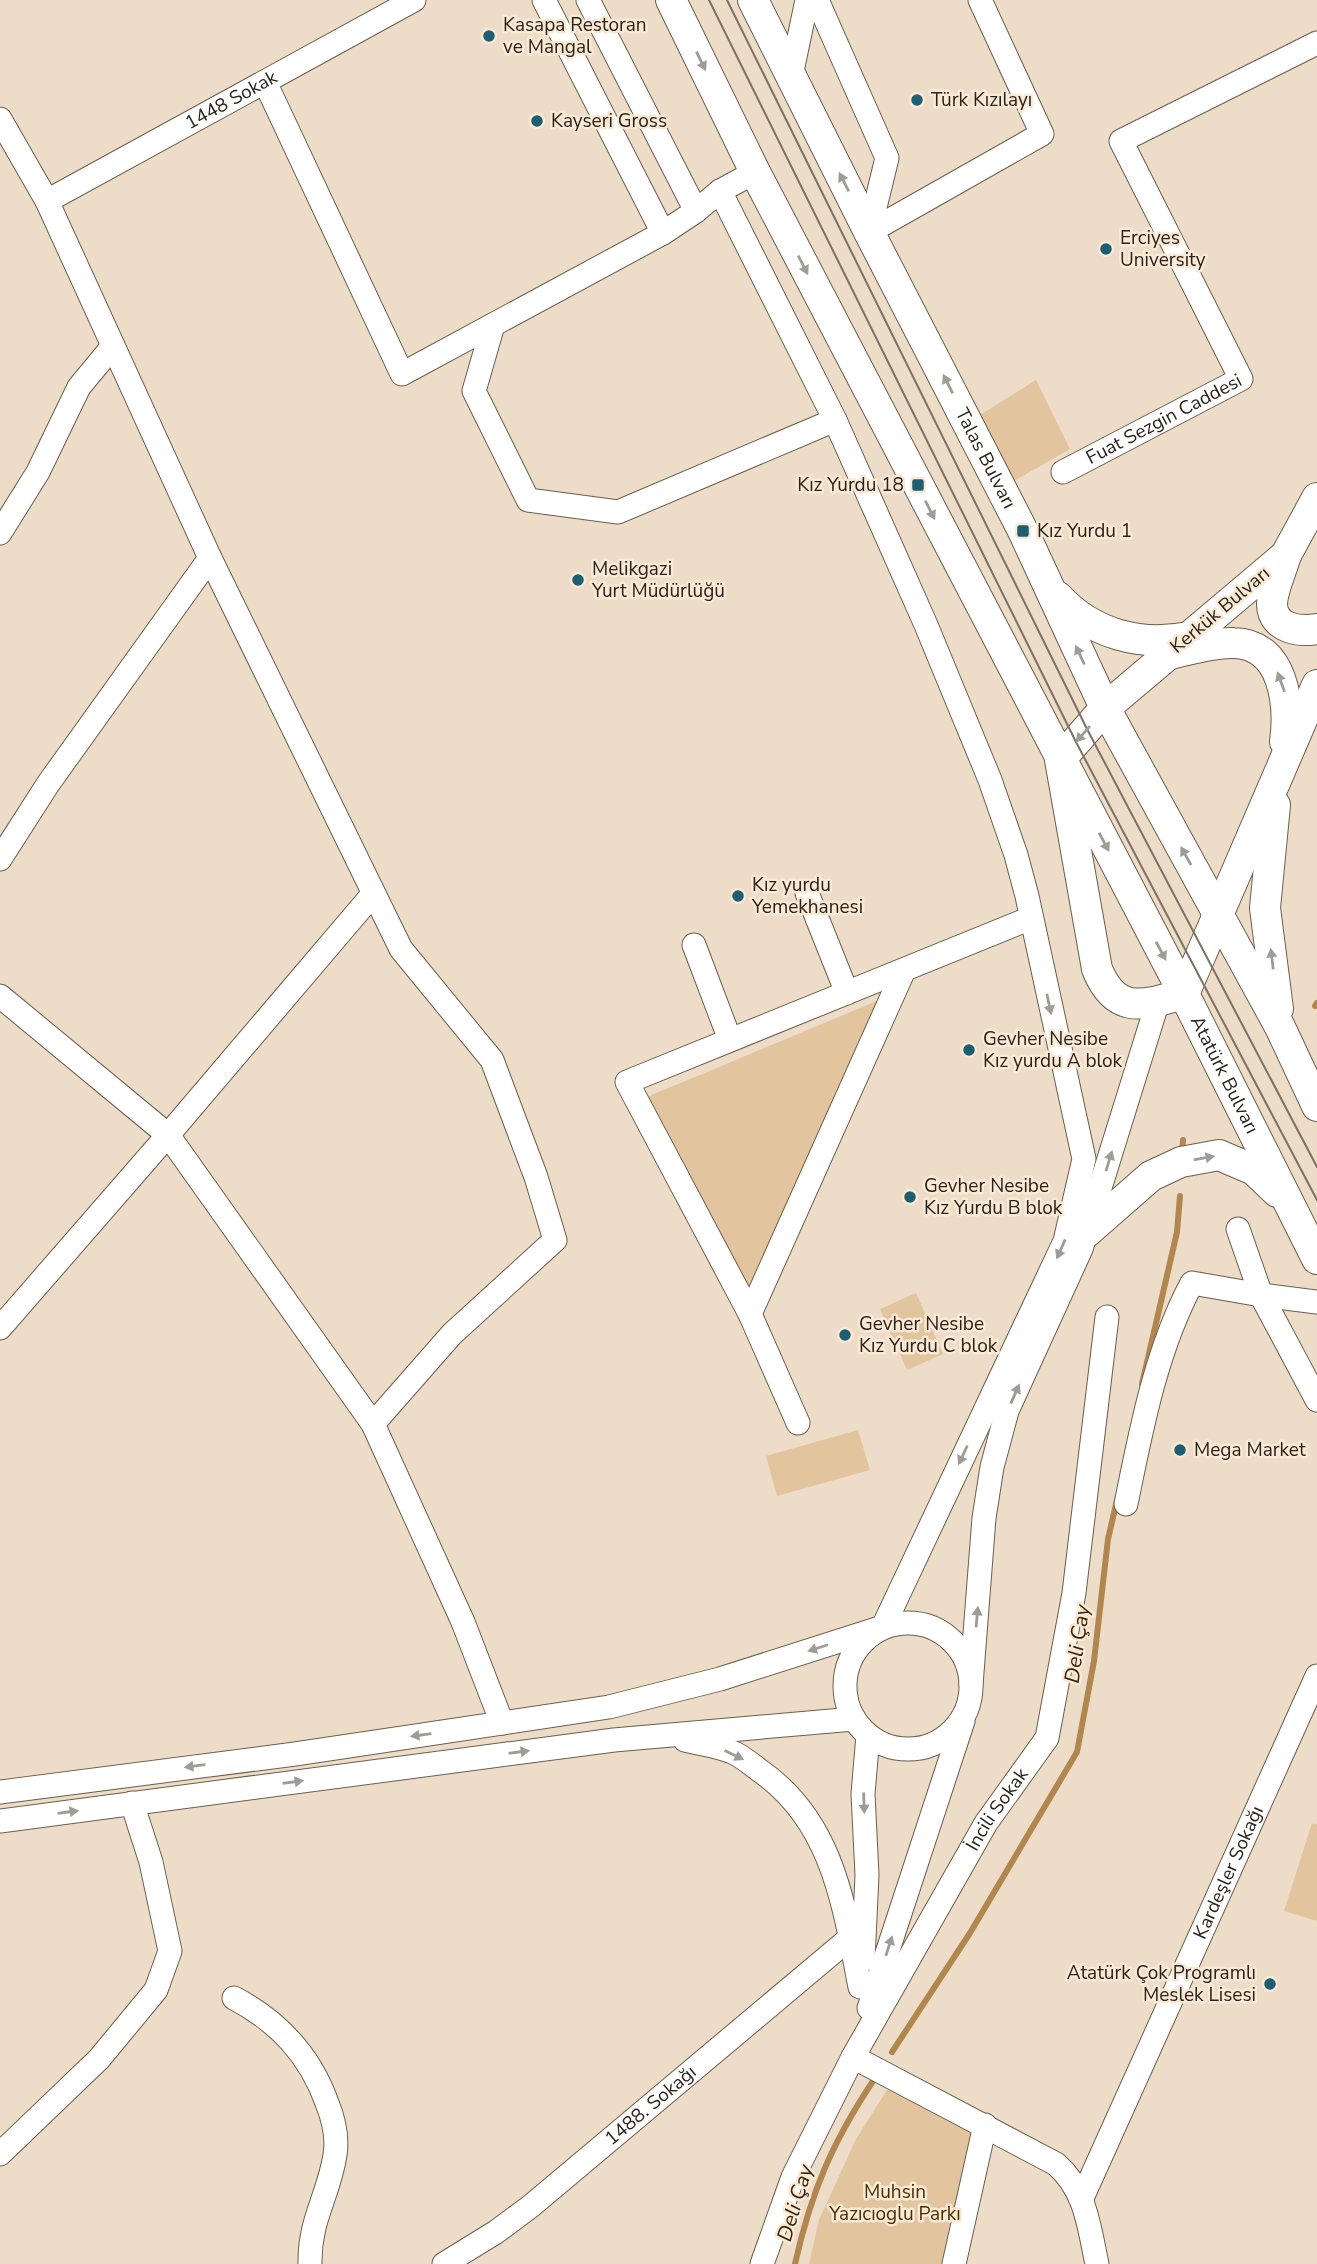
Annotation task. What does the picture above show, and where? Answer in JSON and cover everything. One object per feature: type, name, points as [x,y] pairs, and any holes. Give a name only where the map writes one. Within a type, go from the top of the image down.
[{"type":"main road","points":[[671,0],[755,172],[1060,760],[1097,969],[1101,981],[1126,1003],[1144,1005],[1171,998],[1219,916],[1317,685]]},
{"type":"main road","name":"Talas Bulvarı","points":[[754,0],[869,232],[1023,531],[1105,708],[1219,916]]},
{"type":"main road","name":"Kerkük Bulvarı","points":[[1060,760],[1105,708],[1286,555],[1317,498]]},
{"type":"main road","points":[[1286,555],[1272,604],[1273,610],[1280,621],[1293,629],[1317,629]]},
{"type":"main road","points":[[1049,586],[1077,614],[1113,634],[1179,646],[1232,643],[1253,647],[1268,658],[1280,677],[1287,704],[1285,738],[1278,773],[1265,908],[1280,1027]]},
{"type":"main road","name":"Atatürk Bulvarı","points":[[1060,760],[1129,891],[1171,998],[1289,1203],[1317,1259]]},
{"type":"main road","points":[[1219,916],[1280,1027],[1317,1106]]},
{"type":"main road","points":[[1087,1232],[1151,1176],[1181,1162],[1219,1155],[1254,1170],[1289,1203]]},
{"type":"street","name":"1448 Sokak","points":[[47,201],[414,0]]},
{"type":"street","points":[[544,0],[663,233]]},
{"type":"street","points":[[588,0],[696,211]]},
{"type":"street","points":[[791,76],[807,0]]},
{"type":"street","points":[[817,0],[887,158],[869,232]]},
{"type":"street","points":[[869,232],[1042,134],[980,0]]},
{"type":"street","name":"Fuat Sezgin Caddesi","points":[[1063,471],[1241,379],[1121,141],[1317,43]]},
{"type":"street","points":[[265,82],[402,374],[663,233],[720,191],[755,172]]},
{"type":"street","points":[[0,119],[47,201],[210,558],[401,949],[492,1060],[536,1177],[555,1240],[452,1334],[373,1424]]},
{"type":"street","points":[[720,191],[835,421],[926,625],[990,780],[1016,855],[1084,1159],[1065,1241],[883,1627],[865,1639],[852,1656],[845,1676],[846,1698],[861,1727],[867,1887],[853,2057]]},
{"type":"street","points":[[493,325],[474,391],[528,500],[618,512],[835,421]]},
{"type":"street","points":[[0,533],[38,471],[79,387],[113,346]]},
{"type":"street","points":[[0,859],[48,784],[210,558]]},
{"type":"street","points":[[807,893],[847,993]]},
{"type":"street","points":[[0,1328],[373,894]]},
{"type":"street","points":[[798,1423],[750,1314],[628,1082],[904,970],[1033,928]]},
{"type":"street","points":[[694,945],[730,1040]]},
{"type":"street","points":[[750,1314],[904,970]]},
{"type":"street","points":[[0,996],[168,1135],[373,1424],[463,1622],[502,1723]]},
{"type":"street","points":[[853,2057],[970,1695],[984,1518],[992,1467],[1007,1411],[1082,1249],[1171,998]]},
{"type":"street","points":[[1238,1229],[1261,1295],[1317,1400]]},
{"type":"street","points":[[1126,1504],[1141,1430],[1160,1365],[1176,1314],[1192,1283],[1317,1302]]},
{"type":"street","name":"İncili Sokak","points":[[762,2264],[793,2177],[853,2057],[986,1823],[1046,1738],[1074,1593],[1107,1317]]},
{"type":"street","points":[[0,1792],[295,1754],[610,1707],[720,1679],[905,1622],[926,1625],[944,1634],[959,1648],[968,1665],[970,1695],[959,1723],[945,1737],[927,1746],[907,1749],[888,1745],[861,1727],[669,1735],[0,1821]]},
{"type":"street","name":"Kardeşler Sokağı","points":[[1082,2198],[1317,1676]]},
{"type":"street","points":[[669,1735],[734,1752],[767,1776],[801,1807],[824,1847],[844,1908],[860,1987]]},
{"type":"street","points":[[0,2154],[99,2059],[156,1990],[170,1951],[151,1862],[132,1803]]},
{"type":"street","name":"1488. Sokağı","points":[[444,2264],[496,2232],[531,2206],[850,1938]]},
{"type":"street","points":[[233,1998],[268,2019],[299,2049],[317,2077],[332,2116],[335,2153],[314,2220],[310,2264]]},
{"type":"street","points":[[853,2057],[1056,2164],[1076,2184],[1082,2198],[1097,2264]]},
{"type":"street","points":[[954,2264],[985,2125]]},
{"type":"green space","points":[[1036,380],[1070,449],[1014,481],[980,415]]},
{"type":"green space","points":[[884,998],[751,1304],[647,1097]]},
{"type":"green space","points":[[916,1293],[943,1354],[907,1370],[880,1309]]},
{"type":"green space","points":[[858,1430],[870,1470],[777,1496],[766,1456]]},
{"type":"green space","points":[[1312,1823],[1317,1825],[1317,1921],[1284,1911]]},
{"type":"green space","name":"Muhsin Yazıcıoglu Parkı","points":[[894,2079],[976,2126],[943,2264],[809,2264],[819,2220],[856,2139]]},
{"type":"waterway","name":"Deli Çay","points":[[1182,1152],[1183,1140]]},
{"type":"waterway","name":"Deli Çay","points":[[1142,1384],[1177,1232],[1180,1196]]},
{"type":"waterway","name":"Deli Çay","points":[[892,2052],[970,1933],[1077,1752],[1094,1661],[1108,1539],[1117,1500]]},
{"type":"waterway","name":"Deli Çay","points":[[795,2264],[808,2214],[825,2169],[846,2126],[873,2081]]},
{"type":"tram line","points":[[709,0],[1076,742],[1317,1200]]},
{"type":"tram line","points":[[727,0],[1087,729],[1317,1167]]},
{"type":"place","name":"Kasapa Restoran ve Mangal","points":[[489,36]]},
{"type":"place","name":"Türk Kızılayı","points":[[917,100]]},
{"type":"place","name":"Kayseri Gross","points":[[537,121]]},
{"type":"place","name":"Erciyes University","points":[[1106,249]]},
{"type":"place","name":"Kız Yurdu 18","points":[[918,485]]},
{"type":"place","name":"Kız Yurdu 1","points":[[1023,531]]},
{"type":"place","name":"Melikgazi Yurt Müdürlüğü","points":[[578,580]]},
{"type":"place","name":"Kız yurdu Yemekhanesi","points":[[738,896]]},
{"type":"place","name":"Gevher Nesibe Kız yurdu A blok","points":[[969,1050]]},
{"type":"place","name":"Gevher Nesibe Kız Yurdu B blok","points":[[910,1197]]},
{"type":"place","name":"Gevher Nesibe Kız Yurdu C blok","points":[[845,1335]]},
{"type":"place","name":"Mega Market","points":[[1180,1450]]},
{"type":"place","name":"Atatürk Çok Programlı Meslek Lisesi","points":[[1270,1984]]}]
